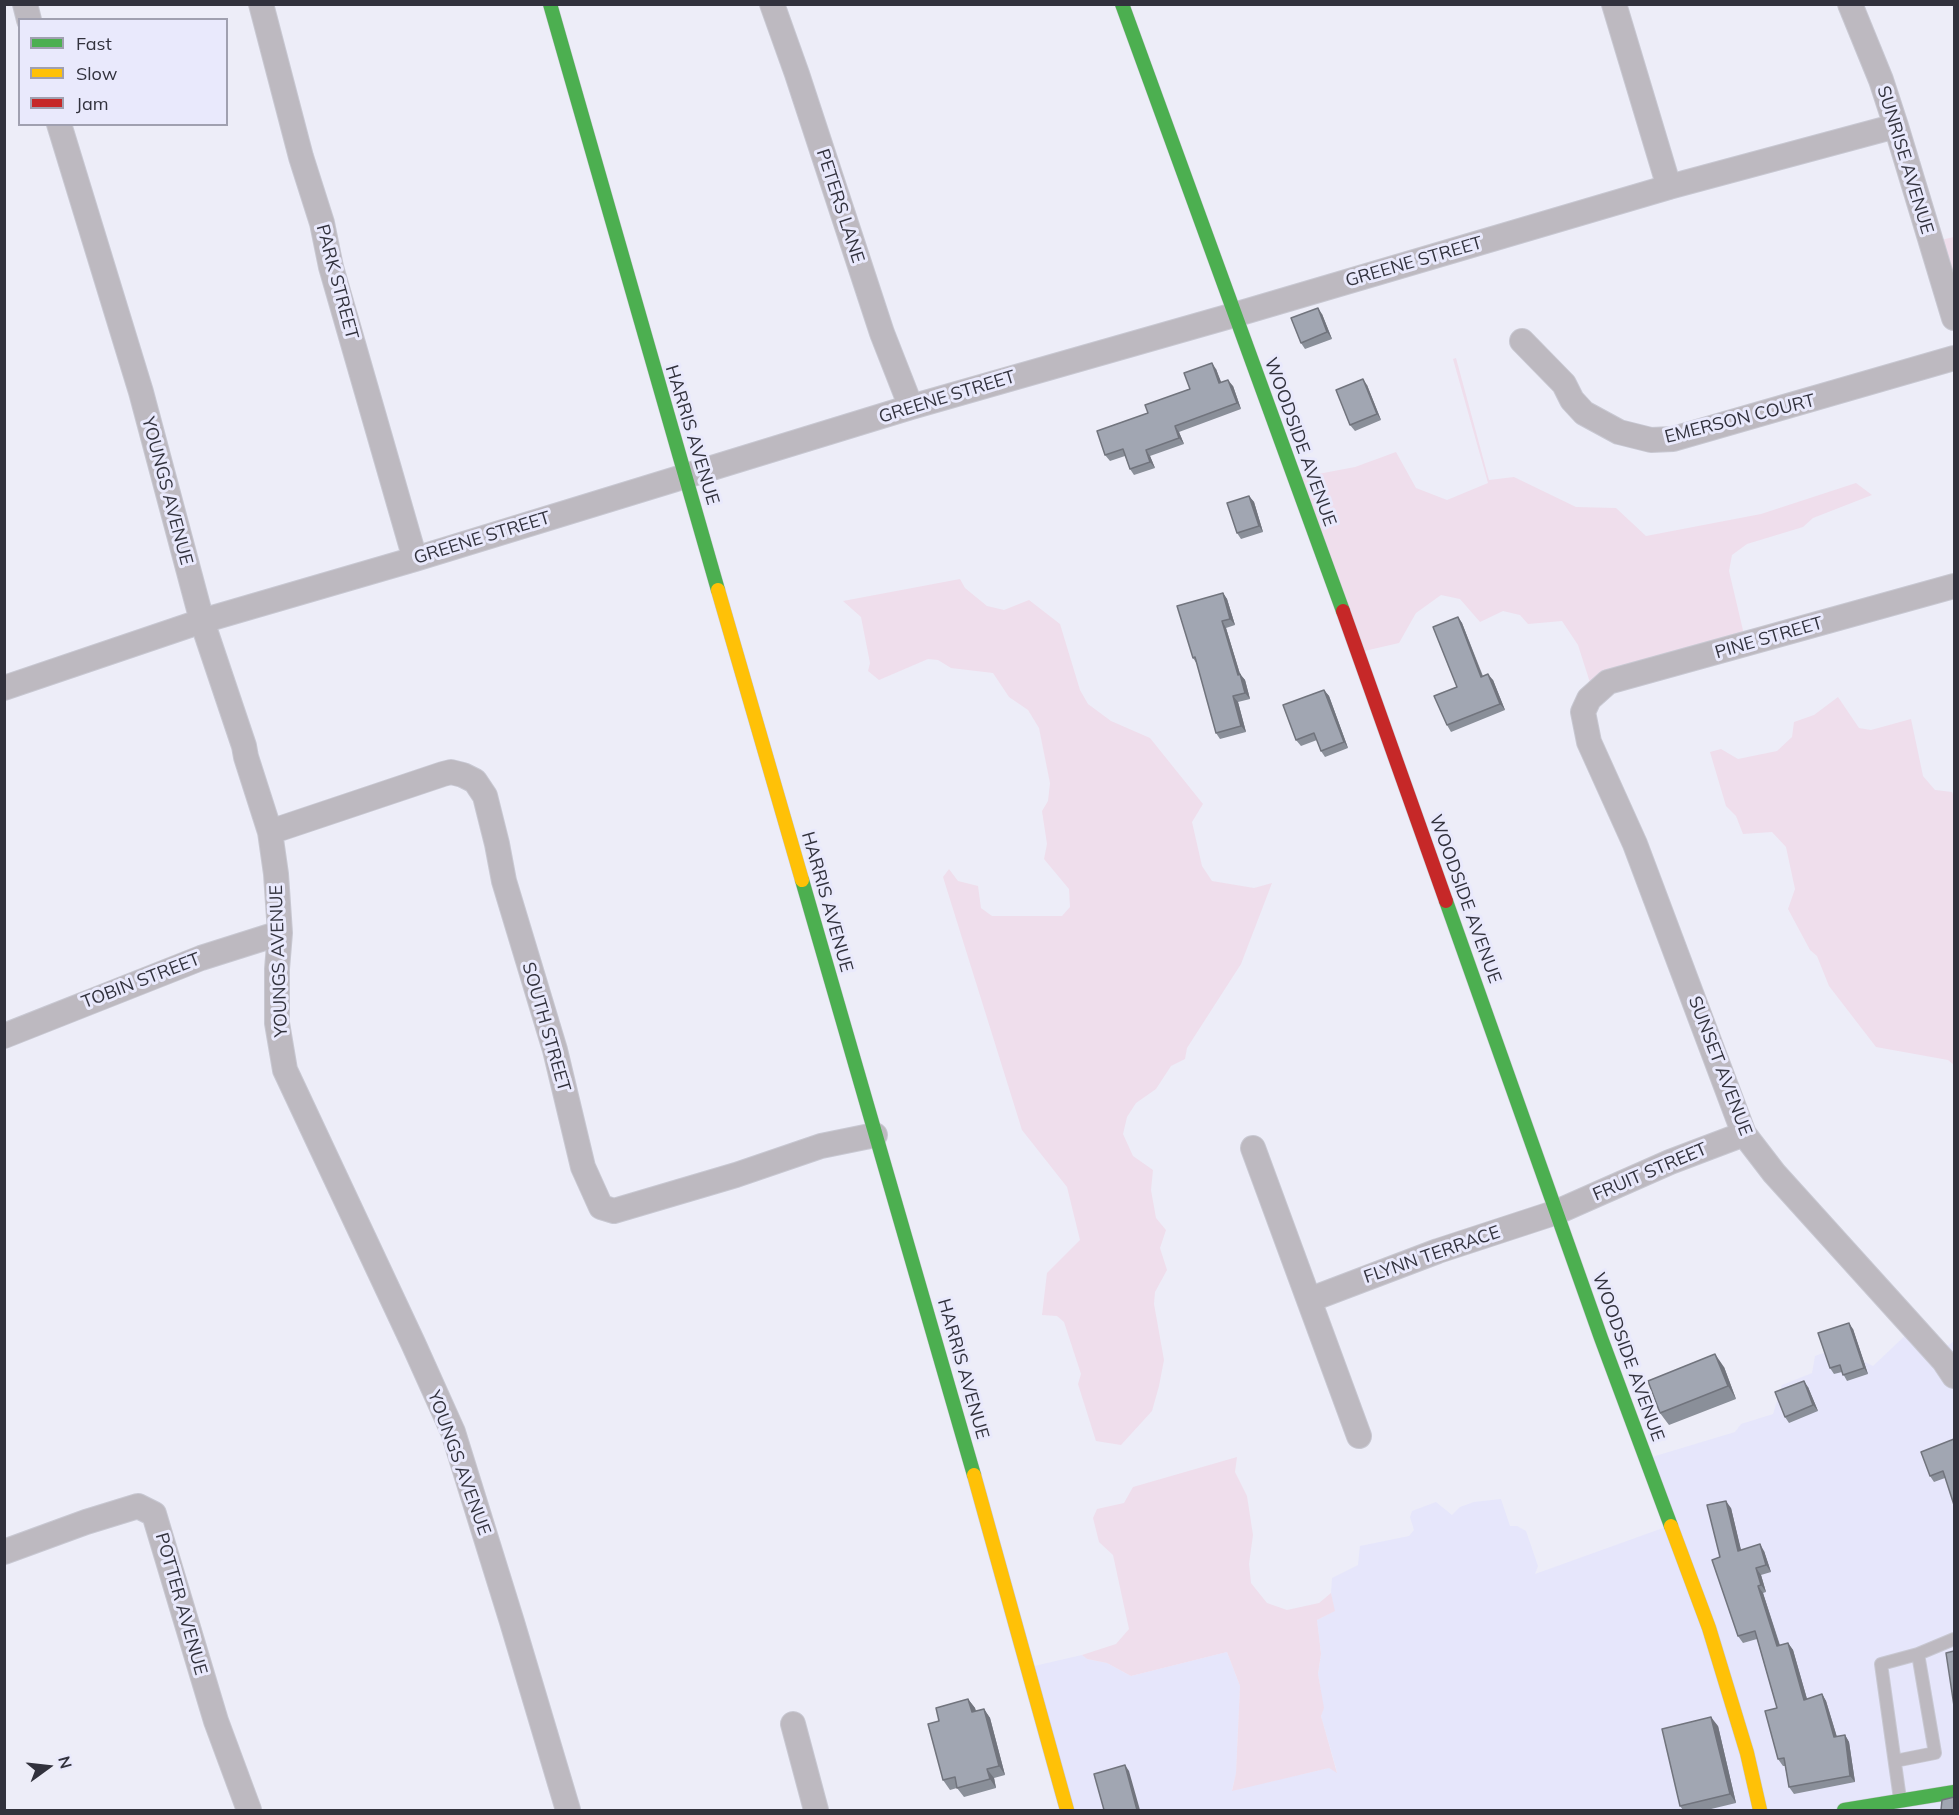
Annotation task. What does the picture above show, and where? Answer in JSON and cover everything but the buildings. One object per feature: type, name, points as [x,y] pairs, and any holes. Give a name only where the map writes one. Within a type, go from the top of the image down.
[{"type":"street","name":"PARK STREET","points":[[261,4],[298,147],[322,223],[334,278],[415,559]]},
{"type":"street","name":"HARRIS AVENUE","points":[[550,4],[875,1136],[951,1390],[1067,1810]]},
{"type":"street","name":"PETERS LANE","points":[[772,4],[882,333],[911,407]]},
{"type":"street","name":"WOODSIDE AVENUE","points":[[1122,4],[1376,703],[1601,1338],[1709,1628],[1747,1753],[1760,1810]]},
{"type":"street","name":"SUNRISE AVENUE","points":[[1850,4],[1881,80],[1954,318]]},
{"type":"street","points":[[1614,5],[1669,187]]},
{"type":"street","name":"YOUNGS AVENUE","points":[[60,126],[141,392],[202,621],[241,736],[270,832],[276,874],[280,933],[277,1023],[285,1070],[453,1432],[506,1600],[568,1810]]},
{"type":"street","name":"GREENE STREET","points":[[4,688],[202,621],[415,559],[911,407],[1669,187],[1896,126]]},
{"type":"street","name":"EMERSON COURT","points":[[1522,341],[1564,384],[1572,400],[1584,413],[1619,432],[1651,440],[1673,440],[1954,358]]},
{"type":"street","name":"PINE STREET","points":[[1588,699],[1608,682],[1954,586]]},
{"type":"street","name":"SUNSET AVENUE","points":[[1588,699],[1583,712],[1589,742],[1635,844],[1744,1134],[1774,1173],[1944,1361],[1954,1376]]},
{"type":"street","name":"SOUTH STREET","points":[[270,832],[451,772],[476,781],[485,796],[504,880],[555,1050],[583,1167],[601,1207],[614,1211],[625,1209],[821,1146],[875,1136]]},
{"type":"street","name":"TOBIN STREET","points":[[4,1036],[201,958],[280,933]]},
{"type":"street","name":"FRUIT STREET","points":[[1557,1212],[1670,1162],[1744,1134]]},
{"type":"street","points":[[1253,1148],[1359,1436]]},
{"type":"street","name":"FLYNN TERRACE","points":[[1309,1299],[1438,1251],[1557,1212]]},
{"type":"street","name":"POTTER AVENUE","points":[[4,1551],[138,1506],[154,1514],[216,1721],[249,1810]]},
{"type":"street","points":[[793,1724],[816,1810]]},
{"type":"street","points":[[1844,1810],[1875,1808],[1900,1801],[1954,1792]]},
{"type":"lane","points":[[1900,1801],[1881,1664],[1918,1654],[1954,1639]]},
{"type":"lane","points":[[1894,1761],[1935,1753],[1918,1654]]},
{"type":"shaded area","points":[[1954,237],[1954,314],[1936,241]]},
{"type":"shaded area","points":[[1456,358],[1489,480],[1514,477],[1576,507],[1616,508],[1646,536],[1761,514],[1856,483],[1872,495],[1813,518],[1803,527],[1747,544],[1732,555],[1729,571],[1746,643],[1593,692],[1578,645],[1562,621],[1528,624],[1520,615],[1503,611],[1480,622],[1460,599],[1441,595],[1416,613],[1399,643],[1360,652],[1297,478],[1355,467],[1396,452],[1416,488],[1447,500],[1488,483],[1453,359]]},
{"type":"shaded area","points":[[960,579],[965,588],[987,606],[1004,610],[1029,600],[1060,624],[1080,690],[1088,704],[1111,721],[1150,738],[1203,804],[1192,822],[1202,866],[1212,881],[1254,888],[1272,883],[1241,964],[1187,1048],[1185,1059],[1171,1066],[1156,1089],[1136,1103],[1127,1117],[1123,1134],[1133,1156],[1153,1170],[1151,1190],[1156,1218],[1166,1230],[1160,1248],[1167,1270],[1155,1292],[1154,1304],[1164,1360],[1159,1386],[1152,1411],[1121,1445],[1096,1441],[1078,1384],[1081,1374],[1064,1322],[1057,1316],[1042,1315],[1047,1273],[1080,1240],[1067,1187],[1022,1130],[943,877],[949,869],[958,881],[978,886],[981,908],[992,916],[1062,916],[1070,907],[1069,889],[1044,859],[1047,844],[1042,811],[1048,801],[1050,783],[1039,728],[1028,710],[1009,697],[993,673],[951,668],[938,660],[928,659],[879,680],[868,671],[870,663],[861,617],[843,601]]},
{"type":"shaded area","points":[[1838,697],[1859,728],[1871,730],[1911,719],[1923,776],[1935,790],[1952,792],[1954,797],[1954,1065],[1948,1060],[1876,1047],[1829,986],[1817,956],[1810,950],[1788,909],[1795,889],[1786,847],[1772,832],[1743,834],[1736,816],[1726,806],[1710,752],[1721,749],[1738,759],[1777,751],[1792,737],[1794,722],[1814,715]]},
{"type":"shaded area","points":[[1911,1330],[1941,1351],[1954,1341],[1954,1810],[1070,1810],[1030,1667],[1082,1655],[1087,1659],[1107,1663],[1131,1676],[1227,1652],[1240,1686],[1236,1774],[1232,1790],[1329,1768],[1337,1772],[1321,1716],[1323,1708],[1318,1674],[1321,1654],[1317,1620],[1334,1611],[1331,1593],[1332,1578],[1358,1565],[1360,1546],[1409,1536],[1414,1530],[1410,1517],[1412,1511],[1436,1502],[1452,1515],[1460,1507],[1474,1502],[1501,1499],[1510,1526],[1517,1526],[1526,1531],[1538,1566],[1535,1574],[1663,1528],[1652,1457],[1735,1432],[1741,1424],[1773,1414],[1782,1385],[1812,1373],[1815,1356],[1854,1342],[1865,1362],[1873,1366]]},
{"type":"shaded area","points":[[1237,1457],[1235,1472],[1247,1496],[1253,1535],[1249,1564],[1251,1583],[1267,1603],[1287,1610],[1319,1603],[1331,1593],[1335,1611],[1317,1620],[1321,1654],[1318,1674],[1324,1708],[1321,1716],[1337,1773],[1329,1768],[1232,1791],[1236,1773],[1240,1686],[1227,1652],[1131,1676],[1107,1663],[1087,1659],[1082,1655],[1116,1644],[1129,1629],[1113,1555],[1099,1542],[1093,1518],[1097,1509],[1124,1503],[1133,1487]]},
{"type":"traffic: fast","points":[[550,4],[718,590]]},
{"type":"traffic: fast","points":[[1122,4],[1343,611]]},
{"type":"traffic: fast","points":[[802,880],[974,1475]]},
{"type":"traffic: fast","points":[[1446,901],[1601,1338],[1671,1526]]},
{"type":"traffic: fast","points":[[1844,1810],[1954,1792]]},
{"type":"traffic: slow","points":[[718,590],[802,880]]},
{"type":"traffic: slow","points":[[974,1475],[1067,1810]]},
{"type":"traffic: slow","points":[[1671,1526],[1709,1628],[1747,1753],[1760,1810]]},
{"type":"traffic: jam","points":[[1343,611],[1446,901]]}]
